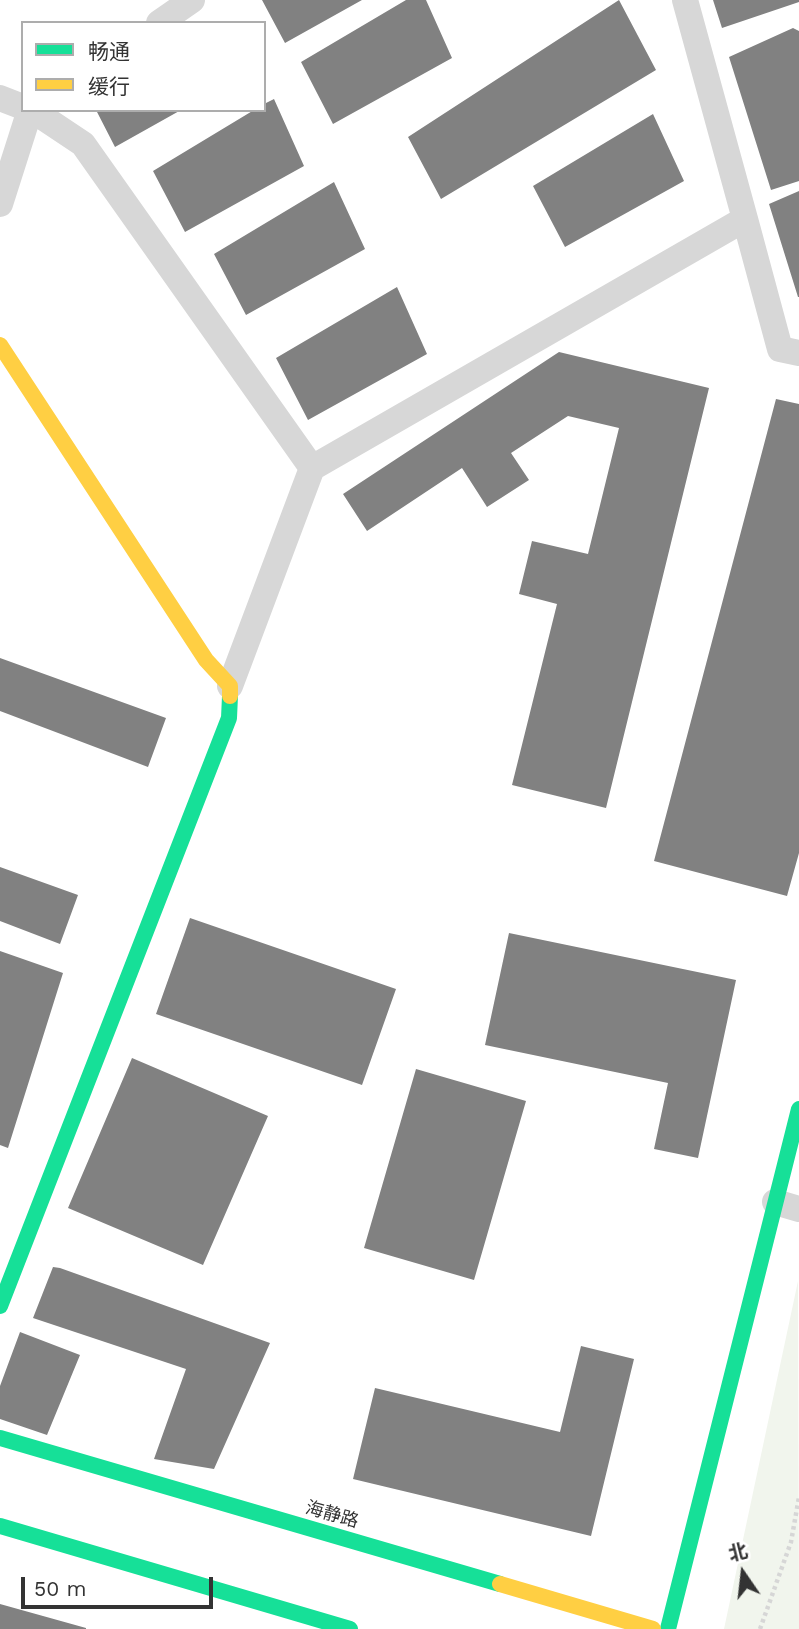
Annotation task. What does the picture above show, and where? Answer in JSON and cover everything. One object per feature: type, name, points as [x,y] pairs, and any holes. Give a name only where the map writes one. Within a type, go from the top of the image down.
[{"type":"street","points":[[162,21],[192,0]]},
{"type":"street","points":[[685,0],[780,349],[799,353]]},
{"type":"street","points":[[0,98],[21,106]]},
{"type":"street","points":[[0,204],[30,112]]},
{"type":"street","points":[[34,112],[83,144],[313,468]]},
{"type":"street","points":[[0,1306],[229,718],[230,686],[313,468],[745,219]]},
{"type":"street","points":[[0,345],[206,660],[230,686]]},
{"type":"street","points":[[668,1629],[787,1206],[799,1109]]},
{"type":"street","name":"海静路","points":[[0,1438],[653,1629]]},
{"type":"street","points":[[0,1526],[350,1629]]},
{"type":"path","points":[[760,1629],[791,1542],[799,1497]]},
{"type":"shaded area","points":[[798,1281],[799,1629],[724,1629]]},
{"type":"building","points":[[262,0],[362,0],[285,43]]},
{"type":"building","points":[[406,0],[426,0],[452,58],[333,124],[301,62]]},
{"type":"building","points":[[619,0],[656,70],[441,199],[408,137]]},
{"type":"building","points":[[713,0],[799,0],[799,2],[722,28]]},
{"type":"building","points":[[793,28],[799,31],[799,181],[771,190],[729,57]]},
{"type":"building","points":[[274,99],[304,166],[185,232],[153,171],[251,112],[266,112],[266,103]]},
{"type":"building","points":[[97,112],[177,112],[115,147]]},
{"type":"building","points":[[653,114],[684,181],[565,247],[533,186]]},
{"type":"building","points":[[334,182],[365,249],[246,315],[214,254]]},
{"type":"building","points":[[799,191],[799,297],[798,297],[769,204]]},
{"type":"building","points":[[397,287],[427,354],[308,420],[276,358]]},
{"type":"building","points":[[559,352],[709,388],[606,808],[512,785],[557,604],[519,594],[532,541],[588,554],[619,428],[568,416],[511,453],[529,480],[487,507],[462,468],[367,531],[343,494]]},
{"type":"building","points":[[776,399],[799,404],[799,853],[787,896],[654,861]]},
{"type":"building","points":[[0,658],[166,718],[148,767],[0,711]]},
{"type":"building","points":[[0,867],[78,895],[60,944],[0,921]]},
{"type":"building","points":[[190,918],[396,989],[362,1085],[156,1014]]},
{"type":"building","points":[[509,933],[736,980],[698,1158],[654,1149],[668,1083],[485,1045]]},
{"type":"building","points":[[0,951],[63,973],[8,1148],[0,1145]]},
{"type":"building","points":[[132,1058],[268,1116],[203,1265],[68,1208]]},
{"type":"building","points":[[416,1069],[526,1101],[474,1280],[364,1248]]},
{"type":"building","points":[[53,1267],[270,1343],[214,1469],[154,1459],[186,1369],[33,1318]]},
{"type":"building","points":[[20,1332],[80,1355],[47,1435],[0,1419],[0,1386]]},
{"type":"building","points":[[581,1346],[634,1359],[591,1536],[353,1479],[375,1388],[560,1432]]},
{"type":"building","points":[[0,1604],[86,1628],[86,1629],[0,1629]]},
{"type":"traffic: fast","points":[[0,1306],[229,718],[230,696]]},
{"type":"traffic: fast","points":[[668,1629],[799,1109]]},
{"type":"traffic: fast","points":[[0,1438],[500,1584]]},
{"type":"traffic: fast","points":[[0,1526],[350,1629]]},
{"type":"traffic: slow","points":[[0,345],[206,660],[230,686],[230,696]]},
{"type":"traffic: slow","points":[[500,1584],[653,1629]]}]
